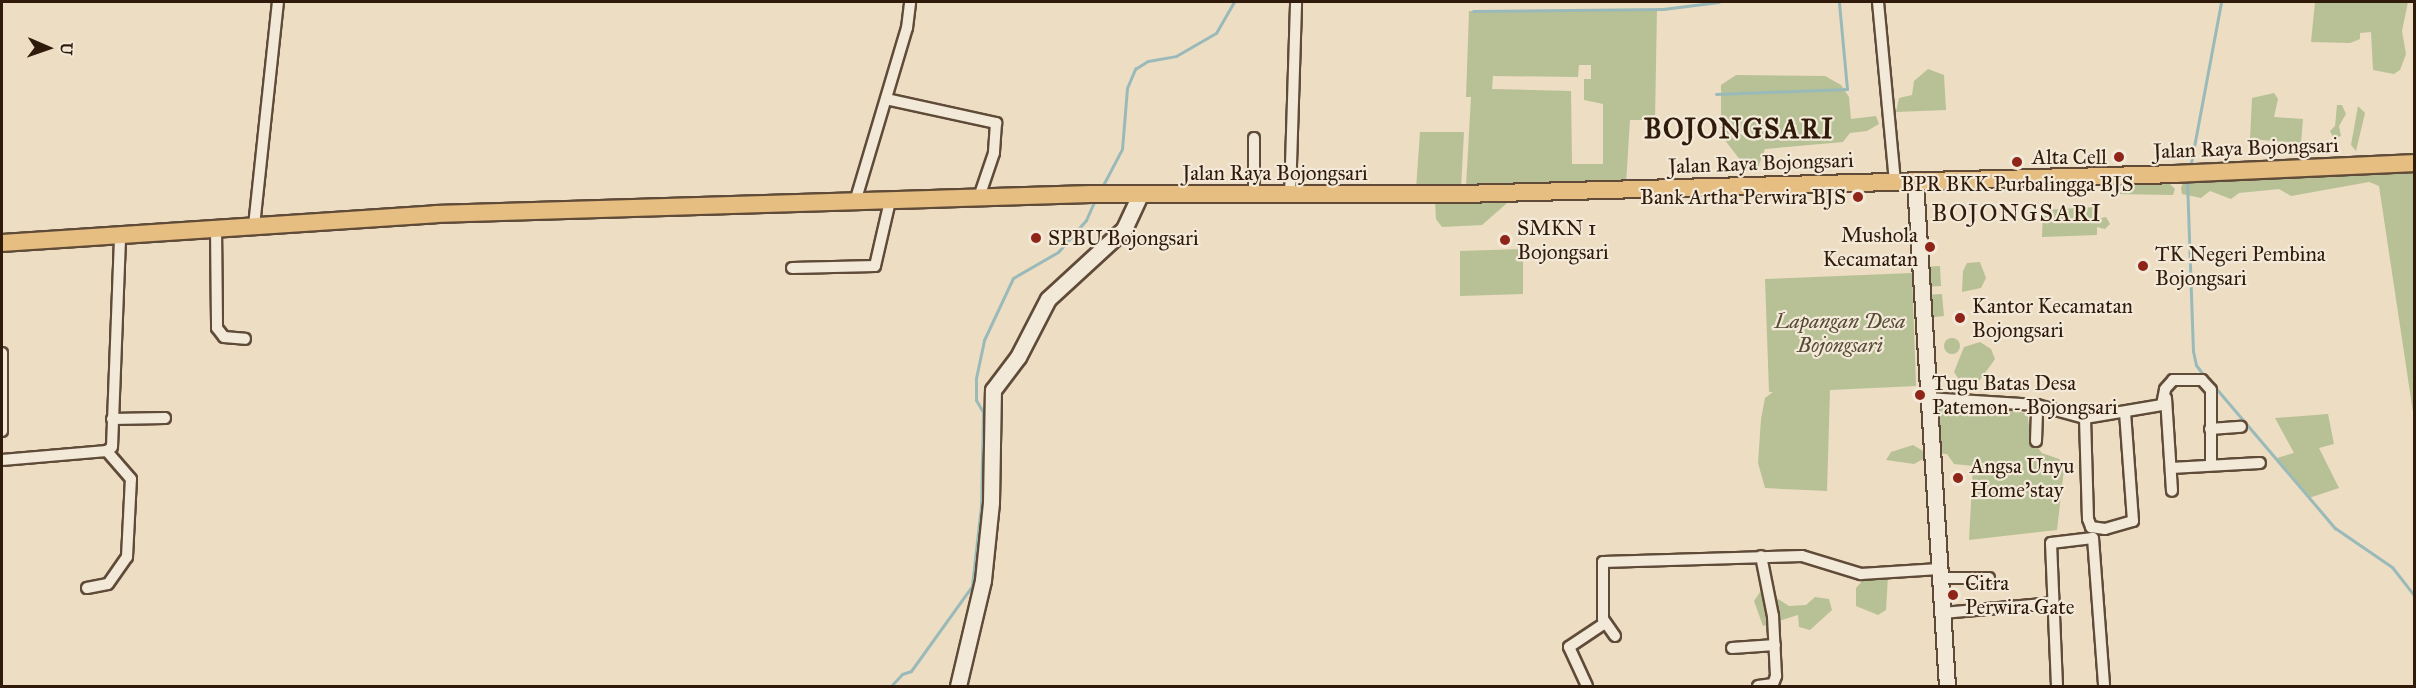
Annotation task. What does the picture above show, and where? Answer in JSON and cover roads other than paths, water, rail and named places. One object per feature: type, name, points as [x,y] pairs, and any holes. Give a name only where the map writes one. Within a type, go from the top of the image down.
[{"type":"main road","name":"Jalan Raya Bojongsari","points":[[2,243],[435,214],[1100,194],[1290,196],[1915,182],[2415,163]]},
{"type":"street","points":[[254,226],[278,2]]},
{"type":"street","points":[[855,202],[907,28],[910,2]]},
{"type":"street","points":[[1290,196],[1296,2]]},
{"type":"street","points":[[1878,2],[1895,182]]},
{"type":"street","points":[[886,99],[996,123],[994,153],[979,197]]},
{"type":"street","points":[[1254,138],[1254,196]]},
{"type":"street","points":[[1915,182],[1947,687]]},
{"type":"street","points":[[958,687],[983,580],[991,502],[993,390],[1018,357],[1048,299],[1124,229],[1140,195]]},
{"type":"street","points":[[792,268],[875,266],[890,201]]},
{"type":"street","points":[[216,228],[217,328],[224,337],[246,339]]},
{"type":"street","points":[[2,460],[107,451],[112,447],[120,234]]},
{"type":"street","points":[[2,353],[2,431]]},
{"type":"street","points":[[1927,398],[2037,405],[2085,418],[2162,405],[2165,389],[2175,378],[2202,380],[2211,390],[2211,464]]},
{"type":"street","points":[[2165,389],[2172,491]]},
{"type":"street","points":[[2036,441],[2037,405]]},
{"type":"street","points":[[2085,418],[2088,519],[2091,527],[2104,529],[2133,521],[2125,412]]},
{"type":"street","points":[[112,419],[165,418]]},
{"type":"street","points":[[2210,429],[2241,427]]},
{"type":"street","points":[[87,588],[108,584],[127,557],[131,479],[107,451]]},
{"type":"street","points":[[2170,468],[2260,463]]},
{"type":"street","points":[[2057,687],[2050,543],[2093,538],[2104,687]]},
{"type":"street","points":[[1758,687],[1773,684],[1775,645],[1761,556]]},
{"type":"street","points":[[1615,636],[1605,623],[1603,562],[1802,556],[1861,574],[1940,574],[1989,578]]},
{"type":"street","points":[[1943,614],[2052,603]]},
{"type":"street","points":[[1587,687],[1569,647],[1605,623]]},
{"type":"street","points":[[1732,648],[1775,645]]},
{"type":"waterway","points":[[1101,189],[1122,149],[1127,88],[1135,69],[1148,61],[1176,56],[1216,33],[1234,2]]},
{"type":"waterway","points":[[1473,11],[1663,9],[1719,2]]},
{"type":"waterway","points":[[1716,94],[1847,89],[1839,2]]},
{"type":"waterway","points":[[2190,168],[2221,2]]},
{"type":"waterway","points":[[2187,180],[2193,351],[2196,365],[2205,377]]},
{"type":"waterway","points":[[891,686],[902,674],[911,671],[972,586],[981,506],[983,412],[976,400],[976,378],[984,340],[1013,278],[1058,252],[1086,220],[1095,200]]},
{"type":"waterway","points":[[2214,386],[2335,528],[2392,567],[2414,595]]},
{"type":"place","name":"Alta Cell","points":[[2119,157]]},
{"type":"place","name":"BPR BKK Purbalingga BJS","points":[[2017,162]]},
{"type":"place","name":"Bank Artha Perwira BJS","points":[[1858,197]]},
{"type":"place","name":"SPBU Bojongsari","points":[[1036,238]]},
{"type":"place","name":"SMKN 1 Bojongsari","points":[[1505,240]]},
{"type":"place","name":"Mushola Kecamatan","points":[[1930,247]]},
{"type":"place","name":"TK Negeri Pembina Bojongsari","points":[[2143,266]]},
{"type":"place","name":"Kantor Kecamatan Bojongsari","points":[[1960,318]]},
{"type":"place","name":"Tugu Batas Desa Patemon - Bojongsari","points":[[1920,395]]},
{"type":"place","name":"Angsa Unyu Home'stay","points":[[1958,478]]},
{"type":"place","name":"Citra Perwira Gate","points":[[1953,595]]},
{"type":"district","name":"BOJONGSARI","points":[[1739,129]]},
{"type":"district","name":"BOJONGSARI","points":[[2017,214]]},
{"type":"park label","name":"Lapangan Desa Bojongsari","points":[[1840,333]]}]
